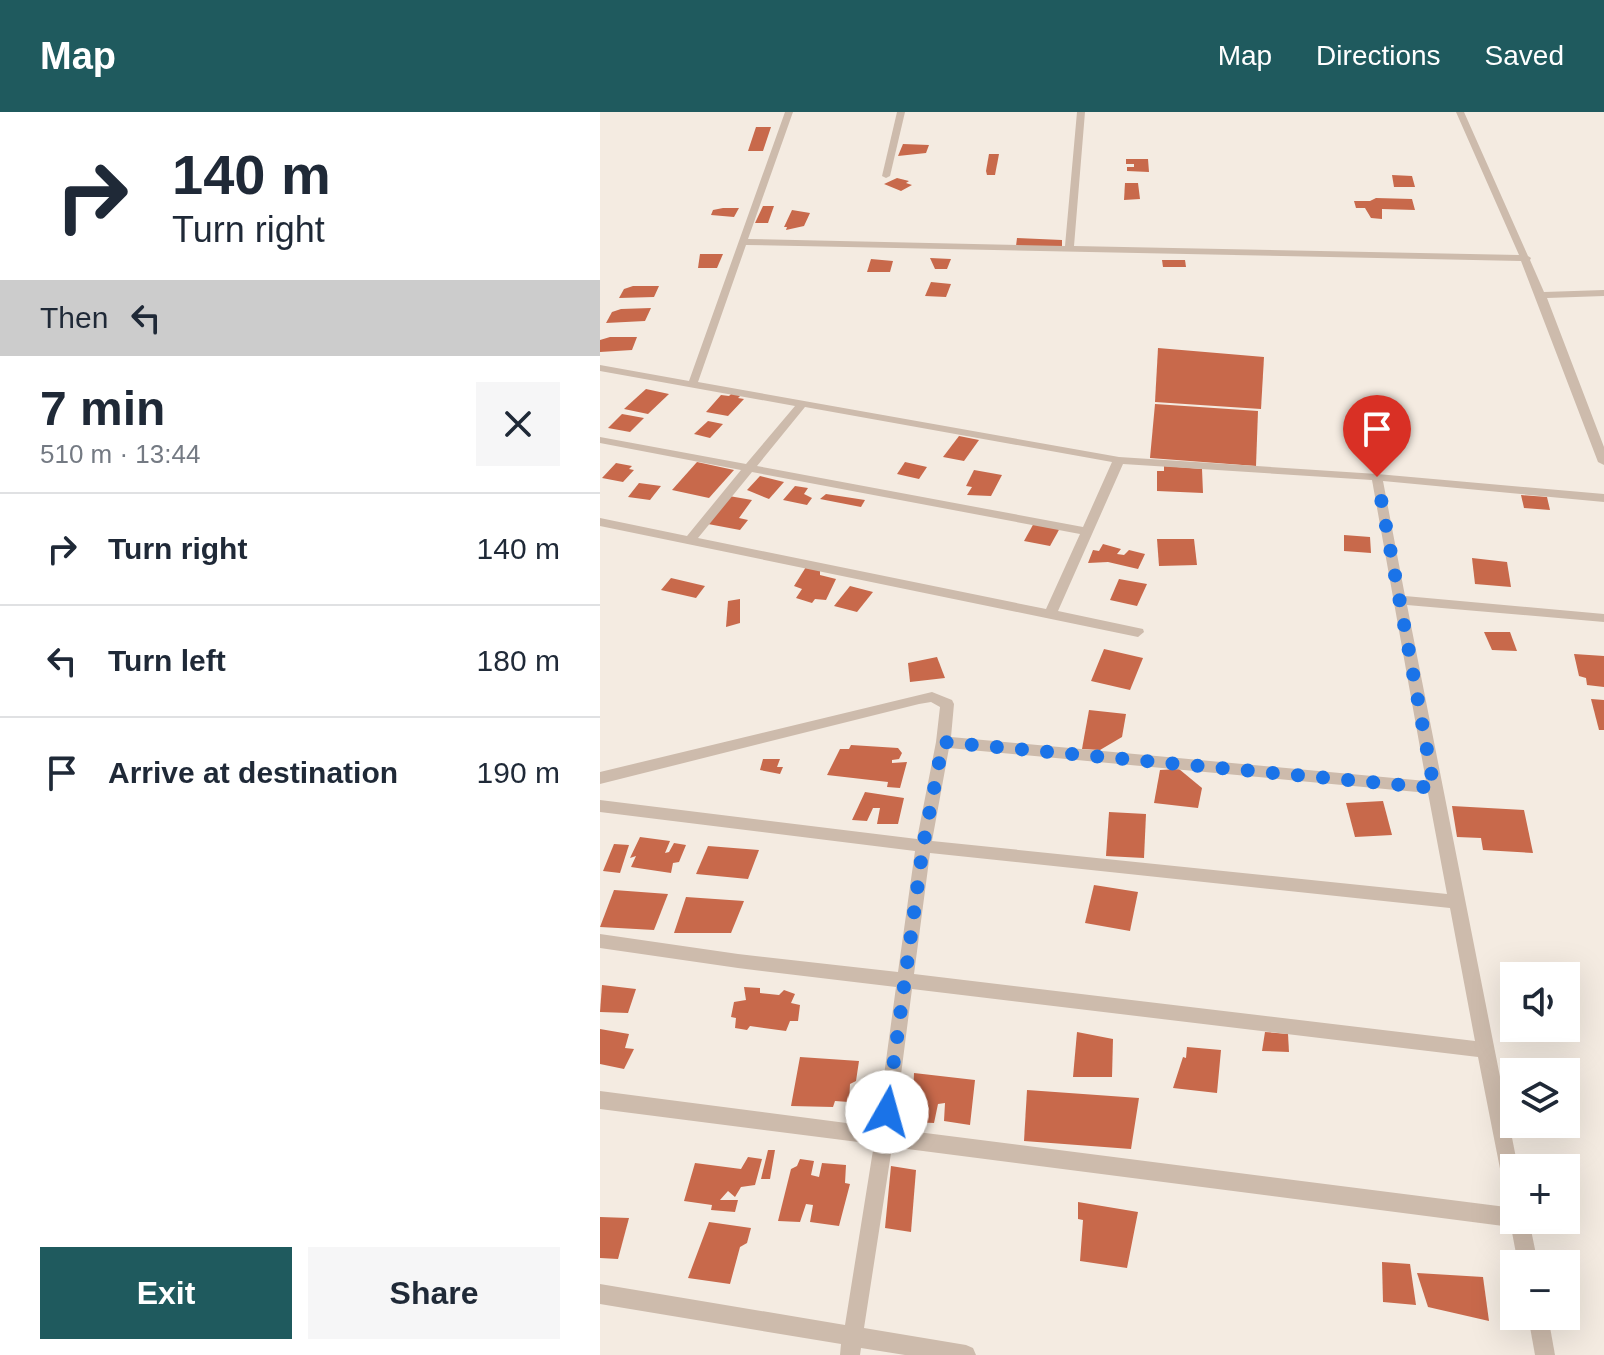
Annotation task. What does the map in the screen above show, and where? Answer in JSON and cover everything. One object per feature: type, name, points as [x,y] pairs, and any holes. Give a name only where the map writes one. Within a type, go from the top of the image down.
[{"type":"street","points":[[693,383],[789,112]]},
{"type":"street","points":[[886,176],[901,112]]},
{"type":"street","points":[[1069,249],[1081,112]]},
{"type":"street","points":[[1460,112],[1527,258],[1604,462]]},
{"type":"street","points":[[744,242],[1527,258]]},
{"type":"street","points":[[1541,295],[1604,293]]},
{"type":"street","points":[[600,368],[1119,460],[1377,477],[1604,498]]},
{"type":"street","points":[[689,541],[801,405]]},
{"type":"street","points":[[600,440],[1086,531]]},
{"type":"street","points":[[1050,614],[1119,460]]},
{"type":"street","points":[[1377,477],[1506,1154]]},
{"type":"street","points":[[600,522],[1138,632]]},
{"type":"street","points":[[1399,600],[1604,618]]},
{"type":"street","points":[[600,778],[932,697],[947,704],[923,846],[884,1139],[852,1346]]},
{"type":"street","points":[[943,742],[1434,788]]},
{"type":"street","points":[[600,806],[923,846],[1456,902]]},
{"type":"street","points":[[600,941],[1485,1050]]},
{"type":"street","points":[[600,1100],[1500,1217]]},
{"type":"street","points":[[600,1294],[852,1346],[966,1355]]},
{"type":"street","points":[[1541,1330],[1545,1355]]},
{"type":"building","points":[[756,127],[771,127],[763,151],[748,151]]},
{"type":"building","points":[[903,144],[929,145],[926,153],[898,156]]},
{"type":"building","points":[[989,154],[999,154],[995,175],[987,175]]},
{"type":"building","points":[[1126,159],[1148,159],[1149,172],[1127,171],[1127,167],[1134,167],[1134,164],[1126,164]]},
{"type":"building","points":[[1392,175],[1412,176],[1415,187],[1394,187]]},
{"type":"building","points":[[897,178],[912,185],[901,191],[884,184]]},
{"type":"building","points":[[1125,183],[1138,183],[1140,199],[1124,200]]},
{"type":"building","points":[[1412,199],[1415,210],[1382,209],[1382,219],[1371,218],[1365,208],[1356,208],[1354,201]]},
{"type":"building","points":[[763,206],[774,206],[768,223],[755,223]]},
{"type":"building","points":[[739,208],[734,217],[711,215],[713,210]]},
{"type":"building","points":[[792,210],[810,213],[804,226],[786,230],[787,227],[784,227]]},
{"type":"building","points":[[1017,238],[1062,240],[1062,246],[1016,246]]},
{"type":"building","points":[[700,254],[723,254],[717,268],[698,268]]},
{"type":"building","points":[[930,258],[951,259],[947,269],[935,269]]},
{"type":"building","points":[[871,259],[893,261],[890,272],[867,272]]},
{"type":"building","points":[[1162,260],[1185,260],[1186,267],[1163,267]]},
{"type":"building","points":[[931,282],[951,284],[946,297],[925,296]]},
{"type":"building","points":[[659,286],[654,297],[619,298],[624,289]]},
{"type":"building","points":[[651,308],[645,321],[606,323],[612,312],[621,309]]},
{"type":"building","points":[[637,337],[632,350],[600,352],[600,340]]},
{"type":"building","points":[[1158,348],[1264,357],[1261,409],[1155,402]]},
{"type":"building","points":[[646,389],[669,394],[648,414],[624,409]]},
{"type":"building","points":[[732,393],[744,399],[728,416],[706,412],[721,395],[729,396]]},
{"type":"building","points":[[1155,404],[1258,411],[1256,466],[1150,458]]},
{"type":"building","points":[[622,414],[644,418],[630,432],[608,428]]},
{"type":"building","points":[[708,421],[723,424],[710,438],[694,434]]},
{"type":"building","points":[[959,436],[979,440],[964,461],[943,457]]},
{"type":"building","points":[[697,462],[734,470],[709,498],[672,490]]},
{"type":"building","points":[[905,462],[927,467],[919,479],[897,474]]},
{"type":"building","points":[[616,463],[632,466],[629,469],[634,470],[623,482],[602,478]]},
{"type":"building","points":[[1164,466],[1202,469],[1203,493],[1157,491],[1157,471],[1164,471]]},
{"type":"building","points":[[974,470],[1002,475],[991,496],[967,495],[972,487],[966,486]]},
{"type":"building","points":[[760,476],[784,482],[769,499],[747,490]]},
{"type":"building","points":[[639,483],[661,486],[650,500],[628,497]]},
{"type":"building","points":[[795,486],[808,488],[804,494],[812,498],[807,505],[783,500]]},
{"type":"building","points":[[826,494],[865,500],[861,507],[820,499]]},
{"type":"building","points":[[1521,495],[1547,497],[1550,510],[1524,508]]},
{"type":"building","points":[[729,496],[752,500],[739,518],[748,520],[740,530],[708,524]]},
{"type":"building","points":[[1034,523],[1060,528],[1050,546],[1024,541]]},
{"type":"building","points":[[1344,535],[1370,537],[1371,553],[1344,551]]},
{"type":"building","points":[[1157,539],[1194,539],[1197,565],[1159,566]]},
{"type":"building","points":[[1103,544],[1121,549],[1117,554],[1124,555],[1129,550],[1145,554],[1138,569],[1108,562],[1088,563],[1093,550],[1099,551]]},
{"type":"building","points":[[1472,558],[1507,562],[1511,587],[1475,584]]},
{"type":"building","points":[[806,567],[820,570],[820,575],[836,579],[826,600],[815,599],[812,603],[796,598],[802,589],[794,586]]},
{"type":"building","points":[[671,578],[705,586],[696,598],[661,590]]},
{"type":"building","points":[[1119,579],[1147,584],[1137,606],[1110,600]]},
{"type":"building","points":[[850,586],[873,592],[857,612],[834,606]]},
{"type":"building","points":[[740,599],[740,623],[726,627],[728,601]]},
{"type":"building","points":[[1484,632],[1510,632],[1517,651],[1492,650]]},
{"type":"building","points":[[1104,649],[1143,658],[1130,690],[1091,681]]},
{"type":"building","points":[[1574,654],[1604,656],[1604,687],[1587,685],[1586,678],[1579,676]]},
{"type":"building","points":[[937,657],[945,678],[910,682],[908,663]]},
{"type":"building","points":[[1591,699],[1604,700],[1604,730],[1599,730]]},
{"type":"building","points":[[1089,710],[1126,714],[1122,737],[1100,750],[1082,749]]},
{"type":"building","points":[[851,745],[898,748],[902,753],[892,763],[907,762],[900,788],[887,787],[888,782],[827,775],[840,749],[849,749]]},
{"type":"building","points":[[763,759],[780,759],[777,767],[783,767],[780,774],[760,770]]},
{"type":"building","points":[[1179,769],[1202,788],[1198,808],[1154,803],[1160,770]]},
{"type":"building","points":[[865,792],[904,798],[898,824],[877,824],[880,808],[873,808],[867,821],[852,820]]},
{"type":"building","points":[[1383,801],[1392,835],[1355,837],[1346,803]]},
{"type":"building","points":[[1452,806],[1524,810],[1533,853],[1483,850],[1481,838],[1457,837]]},
{"type":"building","points":[[1109,812],[1146,814],[1144,858],[1106,856]]},
{"type":"building","points":[[640,837],[670,841],[665,853],[674,843],[686,845],[679,862],[673,863],[671,873],[631,867],[636,856],[630,858]]},
{"type":"building","points":[[614,844],[629,845],[620,873],[603,871]]},
{"type":"building","points":[[708,846],[759,850],[748,879],[696,874]]},
{"type":"building","points":[[1094,885],[1138,892],[1130,931],[1085,923]]},
{"type":"building","points":[[614,890],[668,894],[654,930],[600,927]]},
{"type":"building","points":[[686,897],[744,901],[731,933],[674,933]]},
{"type":"building","points":[[602,985],[636,989],[628,1013],[600,1012]]},
{"type":"building","points":[[744,987],[760,988],[760,993],[779,995],[784,990],[795,994],[791,1003],[800,1005],[798,1021],[790,1021],[786,1031],[750,1026],[747,1030],[735,1028],[736,1018],[731,1017],[734,1002],[746,1000]]},
{"type":"building","points":[[600,1029],[629,1034],[625,1048],[634,1049],[624,1069],[600,1064]]},
{"type":"building","points":[[1077,1032],[1113,1039],[1112,1077],[1073,1077]]},
{"type":"building","points":[[1265,1032],[1288,1034],[1289,1052],[1262,1051]]},
{"type":"building","points":[[1187,1047],[1221,1050],[1217,1093],[1173,1088],[1183,1057],[1186,1058]]},
{"type":"building","points":[[800,1057],[859,1061],[856,1081],[850,1084],[849,1102],[835,1101],[833,1107],[791,1106]]},
{"type":"building","points":[[914,1073],[975,1080],[970,1125],[944,1121],[945,1103],[938,1104],[934,1123],[912,1122]]},
{"type":"building","points":[[1027,1090],[1139,1098],[1131,1149],[1024,1141]]},
{"type":"building","points":[[768,1150],[775,1150],[770,1179],[761,1179]]},
{"type":"building","points":[[748,1157],[762,1159],[755,1185],[741,1187],[735,1197],[728,1191],[720,1200],[738,1200],[735,1212],[711,1210],[712,1205],[684,1201],[695,1163],[741,1169]]},
{"type":"building","points":[[800,1159],[814,1161],[811,1175],[819,1177],[822,1163],[846,1165],[845,1183],[850,1184],[839,1226],[810,1222],[813,1205],[806,1204],[800,1222],[778,1221],[791,1169],[797,1166]]},
{"type":"building","points":[[891,1166],[916,1170],[911,1232],[885,1228]]},
{"type":"building","points":[[1078,1202],[1138,1212],[1127,1268],[1080,1261],[1083,1220],[1078,1219]]},
{"type":"building","points":[[600,1217],[629,1218],[618,1259],[600,1258]]},
{"type":"building","points":[[709,1222],[751,1228],[747,1243],[740,1247],[730,1284],[688,1278]]},
{"type":"building","points":[[1382,1262],[1410,1264],[1416,1305],[1383,1302]]},
{"type":"building","points":[[1417,1273],[1483,1277],[1489,1321],[1428,1307]]},
{"type":"route","points":[[887,1112],[923,846],[943,742],[1434,788],[1377,477]]}]
